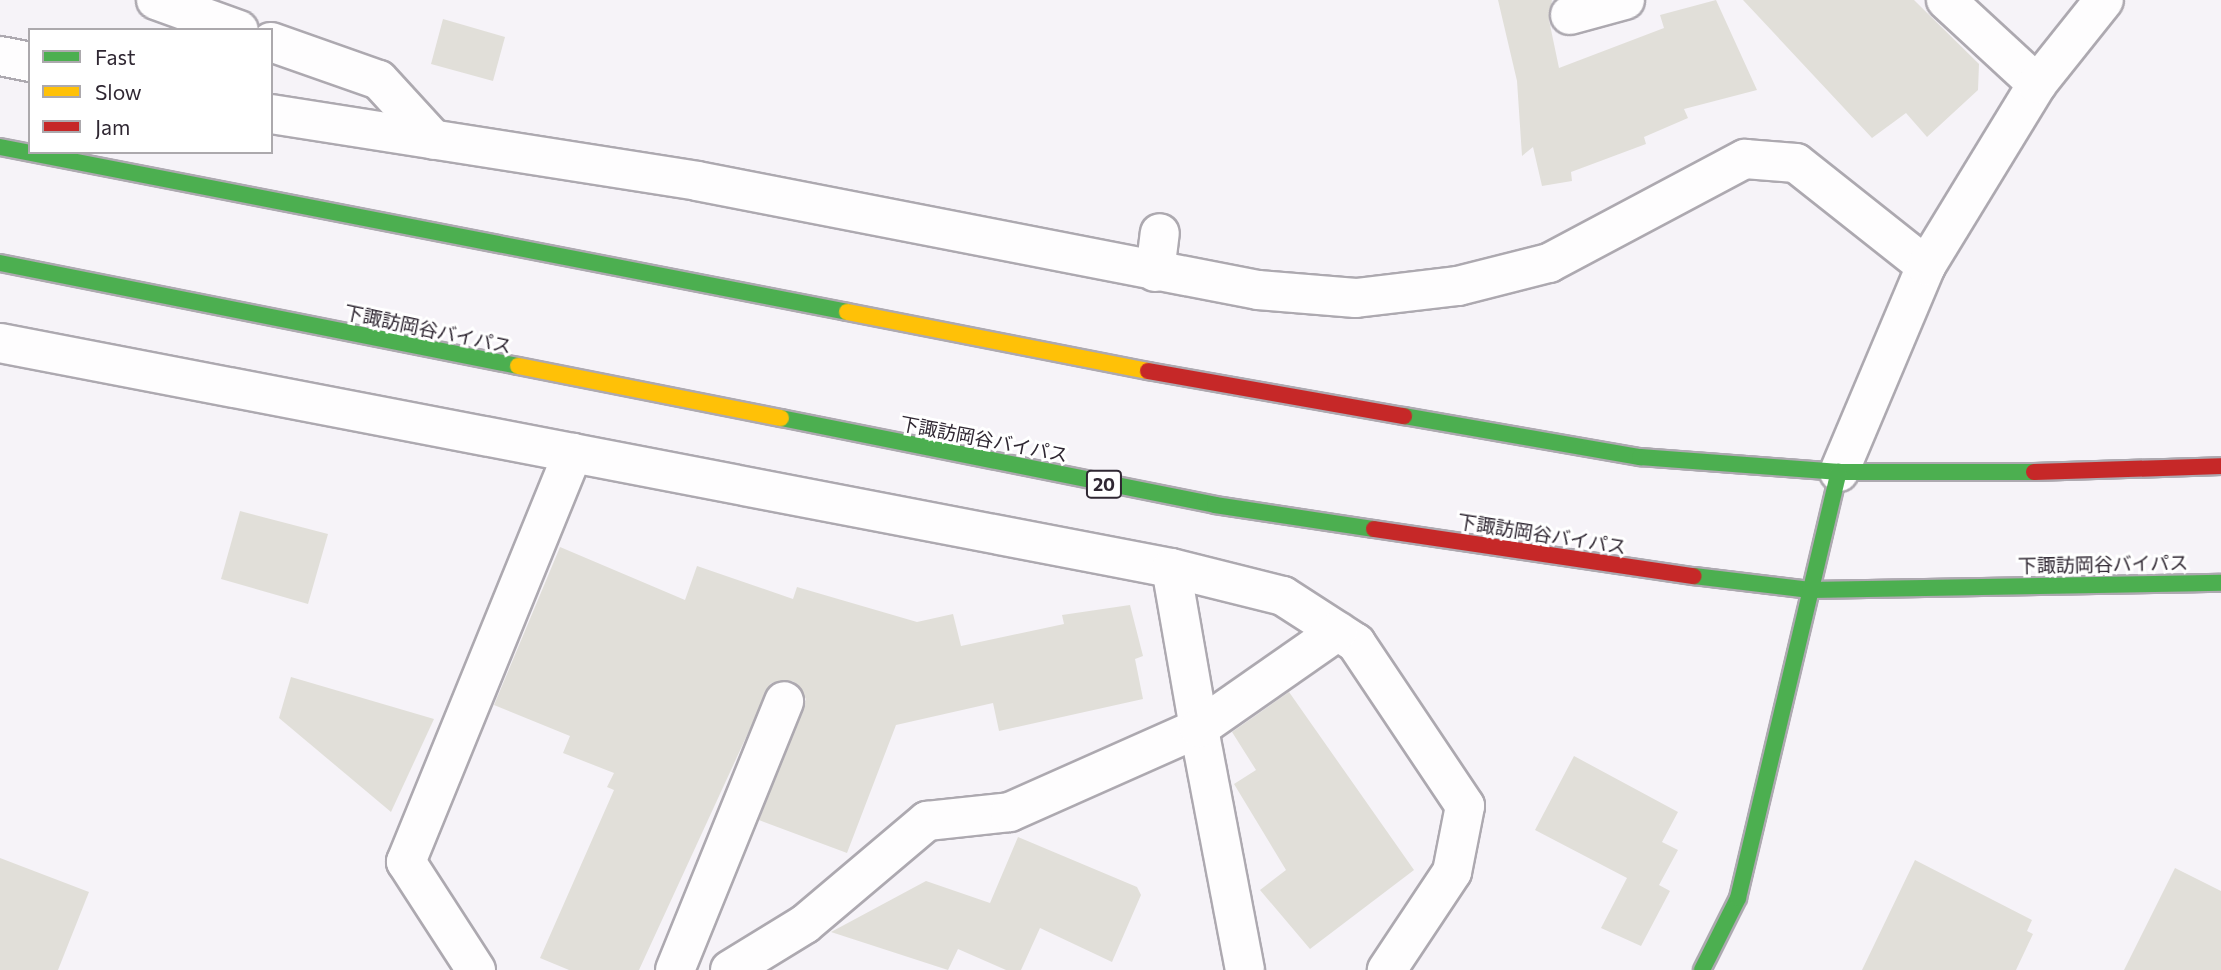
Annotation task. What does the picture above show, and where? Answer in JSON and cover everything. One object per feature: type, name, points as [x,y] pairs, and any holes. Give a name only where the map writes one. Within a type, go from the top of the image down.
[{"type":"main road","points":[[0,147],[28,152]]},
{"type":"main road","points":[[36,154],[1160,373],[1640,457],[1839,472],[2154,472],[2221,466]]},
{"type":"main road","name":"下諏訪岡谷バイパス","points":[[0,263],[1215,505],[1810,590],[2221,583]]},
{"type":"main road","points":[[1702,970],[1738,898],[1839,472]]},
{"type":"street","points":[[156,0],[233,28]]},
{"type":"street","points":[[1570,15],[1625,0]]},
{"type":"street","points":[[1946,0],[2037,84]]},
{"type":"street","points":[[1839,472],[1926,267],[2037,84],[2104,0]]},
{"type":"street","points":[[273,42],[379,80],[434,140]]},
{"type":"street","points":[[0,56],[28,62]]},
{"type":"street","points":[[273,114],[697,181],[1155,272],[1356,298],[1458,286],[1549,263],[1745,159],[1796,163],[1926,267]]},
{"type":"street","points":[[1155,272],[1160,233]]},
{"type":"street","points":[[0,343],[1171,568],[1283,596],[1356,643],[1465,806],[1452,872],[1387,970]]},
{"type":"street","points":[[476,970],[406,862],[573,453]]},
{"type":"street","points":[[1171,568],[1245,970]]},
{"type":"street","points":[[730,970],[805,924],[927,821],[1010,812],[1199,728],[1338,631]]},
{"type":"street","points":[[675,970],[784,701]]},
{"type":"building","points":[[1498,0],[1552,0],[1549,20],[1559,68],[1664,28],[1660,15],[1716,0],[1757,90],[1684,109],[1688,118],[1644,137],[1646,144],[1571,172],[1572,181],[1542,186],[1533,147],[1522,156],[1517,81]]},
{"type":"building","points":[[1743,0],[1914,0],[1979,64],[1978,90],[1927,137],[1906,113],[1872,138]]},
{"type":"building","points":[[443,19],[505,37],[493,81],[431,64]]},
{"type":"building","points":[[240,511],[328,534],[308,604],[221,579]]},
{"type":"building","points":[[560,547],[685,600],[697,566],[793,599],[797,587],[917,622],[953,614],[961,646],[1064,624],[1062,615],[1130,605],[1143,656],[1135,659],[1143,699],[999,731],[993,703],[896,725],[847,853],[759,820],[806,699],[793,681],[771,683],[639,970],[569,970],[540,958],[614,790],[607,787],[614,773],[563,753],[570,736],[494,705]]},
{"type":"building","points":[[291,677],[434,719],[391,812],[279,718]]},
{"type":"building","points":[[1289,692],[1414,870],[1310,949],[1260,890],[1286,870],[1234,784],[1256,770],[1232,732]]},
{"type":"building","points":[[1574,756],[1678,812],[1662,842],[1678,850],[1659,885],[1670,891],[1641,946],[1601,928],[1627,878],[1535,830]]},
{"type":"building","points":[[1018,837],[1137,887],[1141,895],[1112,962],[1040,928],[1021,970],[1006,970],[958,949],[948,970],[831,932],[926,881],[990,903]]},
{"type":"building","points":[[0,858],[89,892],[58,970],[0,970]]},
{"type":"building","points":[[1915,860],[2032,920],[2027,931],[2033,934],[2016,970],[1862,970]]},
{"type":"building","points":[[2175,868],[2221,891],[2221,970],[2124,970]]},
{"type":"traffic: fast","points":[[0,147],[28,152]]},
{"type":"traffic: fast","points":[[36,154],[847,312]]},
{"type":"traffic: fast","points":[[0,263],[518,366]]},
{"type":"traffic: fast","points":[[1404,416],[1640,457],[1839,472],[2034,472]]},
{"type":"traffic: fast","points":[[781,418],[1215,505],[1374,529]]},
{"type":"traffic: fast","points":[[1702,970],[1738,898],[1839,472]]},
{"type":"traffic: fast","points":[[1694,576],[1810,590],[2221,583]]},
{"type":"traffic: slow","points":[[847,312],[1148,371]]},
{"type":"traffic: slow","points":[[518,366],[781,418]]},
{"type":"traffic: jam","points":[[1148,371],[1404,416]]},
{"type":"traffic: jam","points":[[2034,472],[2221,466]]},
{"type":"traffic: jam","points":[[1374,529],[1694,576]]}]
